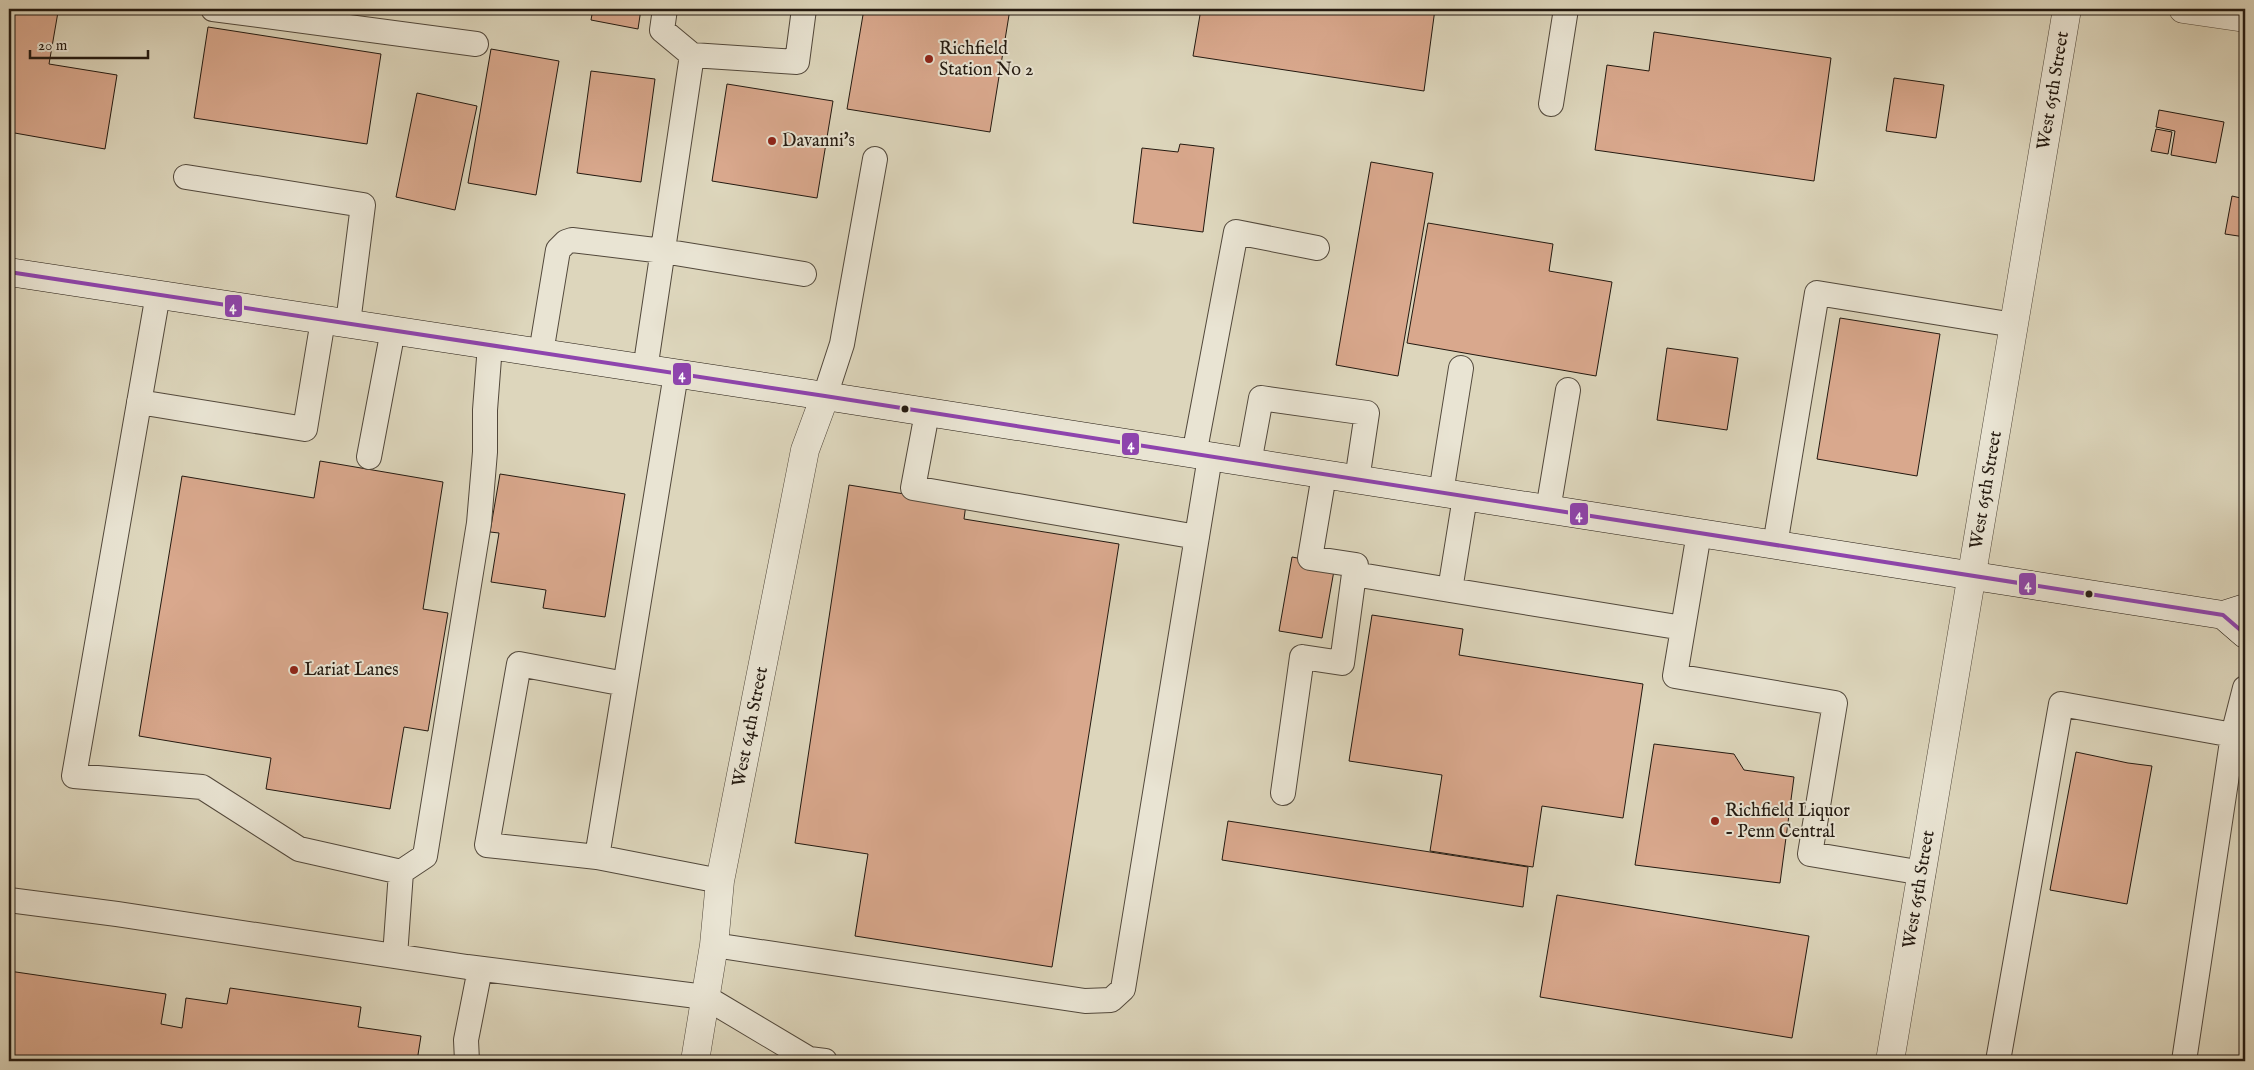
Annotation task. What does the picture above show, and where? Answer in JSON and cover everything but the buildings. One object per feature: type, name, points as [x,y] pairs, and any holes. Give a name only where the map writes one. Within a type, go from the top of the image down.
[{"type":"main road","name":"West 65th Street","points":[[1890,1061],[2067,9]]},
{"type":"main road","points":[[2183,9],[2245,18]]},
{"type":"main road","points":[[9,272],[825,396],[1972,576],[2234,612],[2245,634]]},
{"type":"main road","name":"West 64th Street","points":[[695,1061],[714,945],[720,881],[805,450],[825,396]]},
{"type":"lane","points":[[213,9],[476,44]]},
{"type":"lane","points":[[665,9],[662,30],[692,55],[797,62],[804,9]]},
{"type":"lane","points":[[1551,104],[1566,9]]},
{"type":"lane","points":[[645,370],[692,55]]},
{"type":"lane","points":[[825,396],[842,344],[875,158]]},
{"type":"lane","points":[[139,402],[306,429],[336,321],[363,205],[186,177]]},
{"type":"lane","points":[[714,945],[1085,1001],[1111,1000],[1123,989],[1197,537],[1202,456],[1236,232],[1317,248]]},
{"type":"lane","points":[[541,353],[558,250],[566,242],[572,240],[663,251],[804,274]]},
{"type":"lane","points":[[1775,545],[1817,293],[2014,325]]},
{"type":"lane","points":[[158,294],[74,776],[202,786],[299,850],[401,872],[425,856],[479,523],[485,452],[485,410],[490,345]]},
{"type":"lane","points":[[369,457],[393,330]]},
{"type":"lane","points":[[1450,590],[1453,495],[1461,368]]},
{"type":"lane","points":[[596,857],[676,374]]},
{"type":"lane","points":[[1548,510],[1568,390]]},
{"type":"lane","points":[[1249,464],[1261,398],[1366,413],[1357,480]]},
{"type":"lane","points":[[927,413],[912,488],[1197,537]]},
{"type":"lane","points":[[1282,793],[1302,657],[1342,663],[1356,566],[1310,558],[1324,475]]},
{"type":"lane","points":[[1699,533],[1675,676],[1835,703],[1810,854],[1923,873]]},
{"type":"lane","points":[[1354,574],[1683,628]]},
{"type":"lane","points":[[625,684],[519,664],[487,845],[596,857],[720,881]]},
{"type":"lane","points":[[2184,1061],[2239,736],[2245,688]]},
{"type":"lane","points":[[1998,1061],[2060,704],[2239,736]]},
{"type":"lane","points":[[395,956],[401,872]]},
{"type":"lane","points":[[9,900],[480,969],[706,997],[810,1059],[825,1061]]},
{"type":"lane","points":[[467,1061],[466,1040],[480,969]]},
{"type":"transit line","name":"4","points":[[9,272],[825,396],[2223,615],[2245,634]]},
{"type":"place","name":"Richfield Station No 2","points":[[929,59]]},
{"type":"place","name":"Davanni's","points":[[772,141]]},
{"type":"place","name":"Lariat Lanes","points":[[294,670]]},
{"type":"place","name":"Richfield Liquor - Penn Central","points":[[1715,821]]}]
